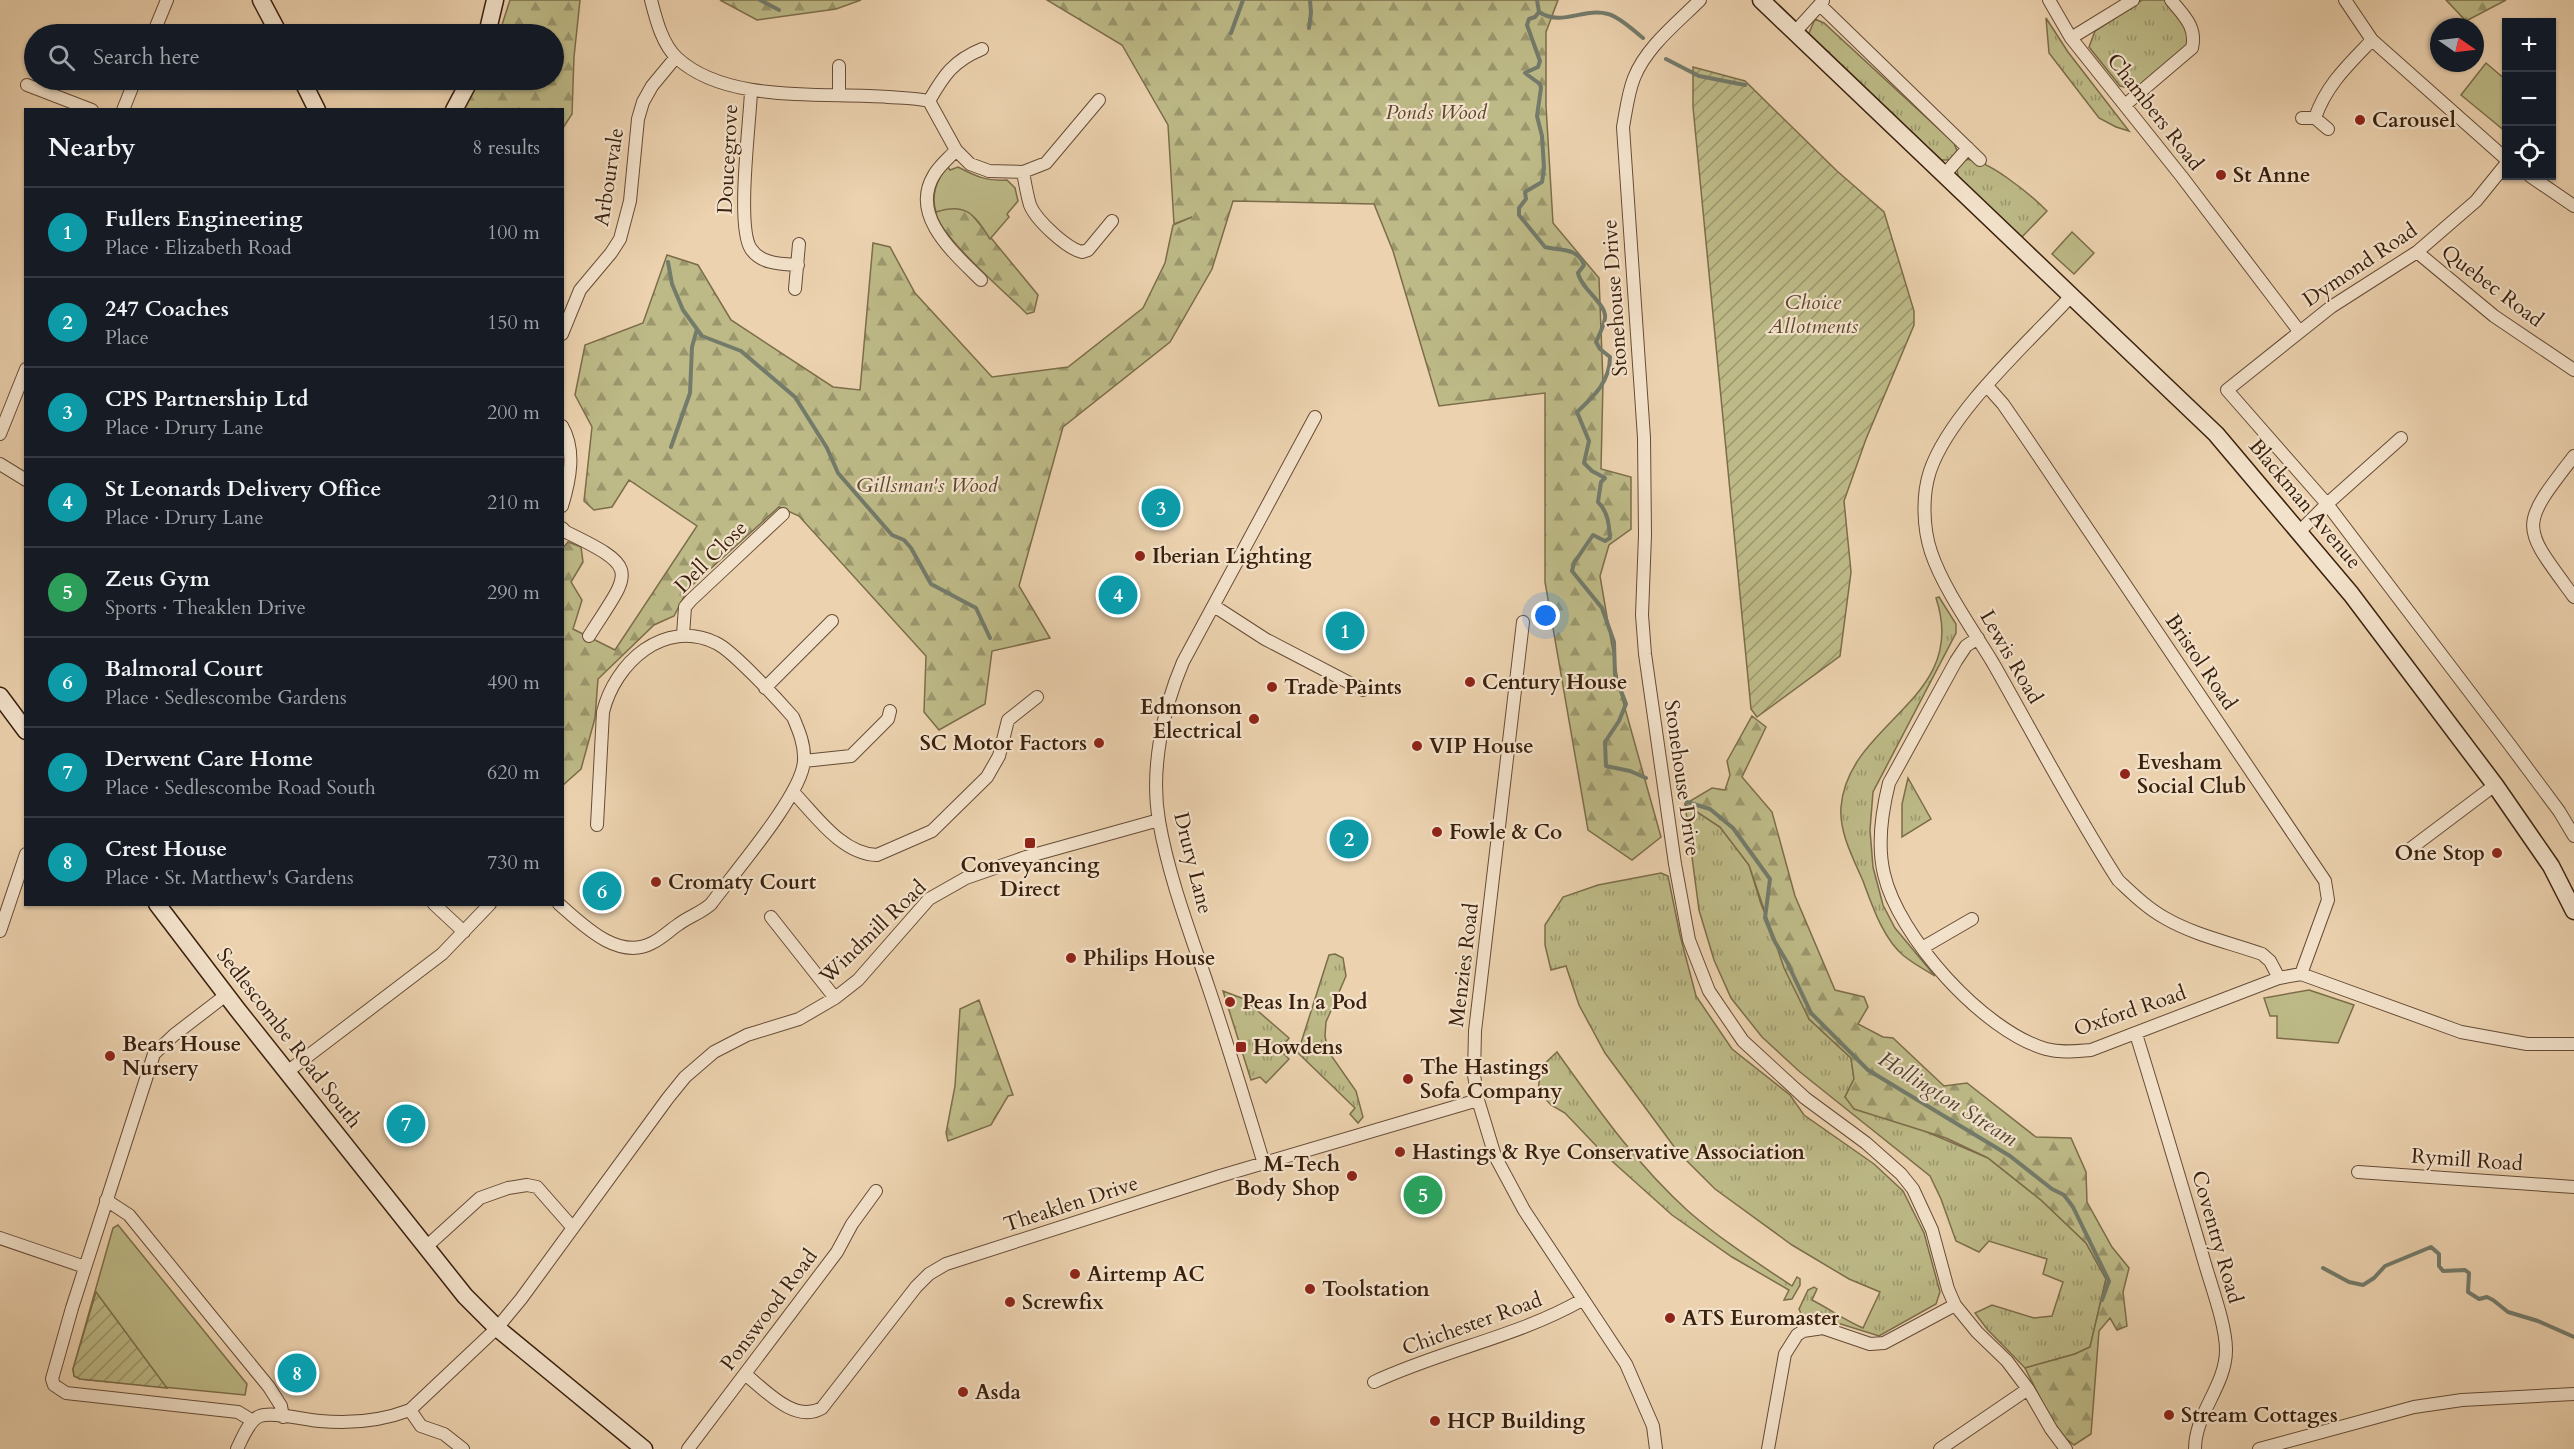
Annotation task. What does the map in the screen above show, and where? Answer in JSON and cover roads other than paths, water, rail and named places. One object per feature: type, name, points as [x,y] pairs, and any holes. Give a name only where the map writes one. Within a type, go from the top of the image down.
[{"type":"street","points":[[157,24],[167,0]]},
{"type":"street","points":[[261,0],[274,24]]},
{"type":"street","points":[[489,24],[495,0]]},
{"type":"street","points":[[651,0],[663,36],[676,57],[709,78],[725,85],[752,91],[839,93],[929,101]]},
{"type":"street","name":"Stonehouse Drive","points":[[1700,0],[1644,60],[1634,77],[1623,128],[1644,438],[1645,534],[1642,615],[1645,654],[1675,864],[1689,940],[1709,991],[1743,1041],[1805,1098],[1866,1143],[1901,1174],[1913,1189],[1932,1230],[1948,1289],[1955,1305],[1977,1332],[2007,1361],[2028,1389],[2051,1429],[2066,1449]]},
{"type":"street","name":"Blackman Avenue","points":[[1761,0],[2216,434],[2300,531],[2495,785],[2551,866],[2574,911]]},
{"type":"street","name":"Chambers Road","points":[[2049,0],[2071,38],[2126,105],[2299,331]]},
{"type":"street","points":[[2071,38],[2133,0]]},
{"type":"street","points":[[2126,105],[2192,48],[2195,37],[2192,27],[2171,0]]},
{"type":"street","points":[[2345,0],[2372,40],[2502,155]]},
{"type":"street","points":[[1795,32],[1822,2],[1980,160]]},
{"type":"street","points":[[2315,118],[2321,100],[2333,81],[2372,40]]},
{"type":"street","points":[[929,101],[951,67],[966,56],[982,49]]},
{"type":"street","name":"Arbourvale","points":[[564,329],[580,290],[620,239],[630,201],[638,119],[643,102],[652,86],[676,57]]},
{"type":"street","points":[[839,66],[839,93]]},
{"type":"street","points":[[54,90],[88,108]]},
{"type":"street","points":[[124,108],[131,90]]},
{"type":"street","points":[[307,90],[316,108]]},
{"type":"street","points":[[455,108],[465,90]]},
{"type":"street","name":"Doucegrove","points":[[752,91],[743,213],[745,236],[752,250],[763,260],[798,265]]},
{"type":"street","points":[[929,101],[956,150],[970,164],[989,171],[1023,172],[1046,163],[1099,100]]},
{"type":"street","points":[[2302,118],[2315,118],[2328,129]]},
{"type":"street","points":[[1945,174],[1968,148]]},
{"type":"street","points":[[956,150],[933,175],[928,194],[929,216],[936,232],[981,280]]},
{"type":"street","name":"Dymond Road","points":[[2227,390],[2331,307],[2417,252],[2476,201],[2502,169]]},
{"type":"street","points":[[1023,172],[1030,206],[1035,214],[1072,249],[1082,252],[1088,250],[1112,220]]},
{"type":"street","points":[[2536,180],[2574,206]]},
{"type":"street","points":[[795,289],[799,244]]},
{"type":"street","name":"Quebec Road","points":[[2417,252],[2494,316],[2574,370]]},
{"type":"street","name":"Lewis Road","points":[[2072,295],[1987,386],[1961,416],[1942,444],[1929,472],[1925,501],[1926,529],[1931,552],[2118,880],[2140,901],[2166,919],[2262,954],[2270,961],[2279,978]]},
{"type":"street","points":[[0,434],[24,374]]},
{"type":"street","name":"Bristol Road","points":[[1987,386],[2023,433],[2325,881],[2328,900],[2301,974]]},
{"type":"street","name":"Blackman Avenue","points":[[2227,390],[2327,504],[2510,745],[2559,811],[2574,836]]},
{"type":"street","name":"Drury Lane","points":[[1264,1164],[1177,894],[1159,820],[1160,742],[1170,694],[1184,662],[1315,417]]},
{"type":"street","points":[[564,430],[570,443],[571,459],[564,496]]},
{"type":"street","points":[[2300,531],[2401,438]]},
{"type":"street","points":[[2574,456],[2547,490],[2534,514],[2532,530],[2538,549],[2574,597]]},
{"type":"street","points":[[0,464],[24,479]]},
{"type":"street","name":"Dell Close","points":[[683,635],[685,608],[691,600],[783,514]]},
{"type":"street","points":[[564,530],[616,559],[623,571],[622,583],[589,636]]},
{"type":"street","points":[[1214,606],[1265,639],[1363,690]]},
{"type":"street","points":[[765,688],[832,621]]},
{"type":"street","name":"Menzies Road","points":[[1523,622],[1475,1031],[1474,1075],[1478,1100],[1495,1156],[1524,1210],[1626,1364],[1653,1426],[1656,1449]]},
{"type":"street","points":[[562,906],[612,944],[624,948],[651,943],[711,904],[794,793],[804,761],[800,732],[793,717],[723,647],[701,638],[683,635],[662,640],[639,654],[615,679],[607,694],[603,712],[597,825]]},
{"type":"street","name":"Oxford Road","points":[[1978,638],[1966,646],[1956,661],[1899,762],[1889,783],[1884,802],[1881,861],[1884,875],[1899,914],[1946,978],[1976,1006],[2024,1040],[2045,1049],[2066,1053],[2091,1050],[2279,978],[2301,974]]},
{"type":"street","points":[[0,696],[24,728]]},
{"type":"street","points":[[794,793],[842,842],[853,850],[867,855],[877,855],[932,831],[987,777],[999,756],[1008,720],[1036,697]]},
{"type":"street","points":[[804,761],[851,756],[888,719],[890,711]]},
{"type":"street","points":[[2406,852],[2495,785]]},
{"type":"street","name":"Windmill Road","points":[[410,1410],[496,1328],[685,1077],[722,1048],[747,1035],[799,1019],[835,998],[858,980],[929,899],[966,878],[1026,857],[1159,820]]},
{"type":"street","points":[[0,931],[24,860]]},
{"type":"street","name":"Sedlescombe Road South","points":[[158,906],[286,1072],[465,1296],[496,1328],[645,1449]]},
{"type":"street","points":[[436,906],[464,932]]},
{"type":"street","points":[[286,1072],[442,954],[488,906]]},
{"type":"street","points":[[771,916],[835,998]]},
{"type":"street","points":[[1922,948],[1972,919]]},
{"type":"street","points":[[2301,974],[2461,1032],[2527,1044],[2574,1044]]},
{"type":"street","points":[[226,995],[174,1035],[154,1054],[53,1373],[54,1385],[66,1393],[238,1412],[253,1421]]},
{"type":"street","name":"Coventry Road","points":[[2136,1034],[2177,1167],[2226,1348],[2221,1379],[2202,1416],[2195,1438],[2195,1449]]},
{"type":"street","name":"Theaklen Drive","points":[[745,1374],[790,1408],[799,1412],[816,1411],[822,1408],[916,1287],[929,1274],[946,1264],[1264,1164],[1478,1100]]},
{"type":"street","name":"Rymill Road","points":[[2358,1173],[2574,1187]]},
{"type":"street","points":[[426,1247],[480,1198],[493,1192],[527,1185],[537,1187],[573,1228]]},
{"type":"street","name":"Ponswood Road","points":[[688,1449],[837,1252],[852,1224],[876,1191]]},
{"type":"street","points":[[106,1200],[129,1215],[196,1297],[269,1387],[280,1406],[283,1417]]},
{"type":"street","points":[[0,1238],[85,1267]]},
{"type":"street","name":"Chichester Road","points":[[1374,1382],[1555,1316],[1582,1300]]},
{"type":"street","points":[[1768,1449],[1785,1354],[1797,1335],[1803,1331],[1823,1328],[1870,1344],[1884,1343],[1955,1305]]},
{"type":"street","points":[[1940,1449],[2028,1389]]},
{"type":"street","points":[[2259,1449],[2414,1407],[2462,1400],[2574,1394]]},
{"type":"street","points":[[237,1449],[253,1421],[263,1415],[358,1422],[395,1416],[410,1410],[421,1426],[444,1434],[464,1449]]},
{"type":"waterway","points":[[760,0],[779,10]]},
{"type":"waterway","points":[[1231,33],[1243,0]]},
{"type":"waterway","points":[[1309,28],[1310,0]]},
{"type":"waterway","name":"Hollington Stream","points":[[1537,0],[1539,12],[1535,17],[1529,19],[1527,25],[1540,61],[1538,67],[1525,73],[1540,84],[1541,88],[1537,116],[1542,136],[1544,168],[1542,182],[1525,192],[1526,199],[1519,208],[1519,215],[1545,247],[1573,252],[1581,259],[1584,265],[1578,273],[1580,279],[1605,313],[1604,324],[1596,342],[1600,349],[1610,357],[1607,374],[1594,395],[1577,412],[1589,441],[1584,463],[1592,471],[1605,478],[1601,482],[1598,502],[1606,514],[1610,538],[1605,541],[1593,535],[1574,563],[1572,571],[1602,608],[1614,642],[1615,675],[1626,704],[1619,721],[1605,742],[1606,766],[1630,771],[1646,778]]},
{"type":"waterway","points":[[1539,12],[1556,18],[1590,13],[1608,14],[1622,21],[1643,38]]},
{"type":"waterway","points":[[1666,59],[1699,76],[1745,85]]},
{"type":"waterway","points":[[668,262],[672,284],[683,310],[702,336],[741,351],[795,397],[827,448],[838,473],[892,535],[904,540],[911,548],[931,584],[976,608],[990,638]]},
{"type":"waterway","points":[[671,447],[690,393],[692,347],[697,329]]},
{"type":"waterway","name":"Hollington Stream","points":[[1687,802],[1710,809],[1733,828],[1770,879],[1765,918],[1811,1013],[1868,1070],[2010,1156],[2052,1189],[2064,1195],[2073,1207],[2109,1281],[2102,1300]]},
{"type":"waterway","name":"Hollington Stream","points":[[2323,1268],[2349,1282],[2363,1285],[2374,1278],[2385,1266],[2431,1247],[2439,1254],[2439,1266],[2443,1271],[2465,1270],[2469,1273],[2468,1292],[2479,1299],[2487,1297],[2508,1312],[2538,1321],[2574,1337]]},
{"type":"place","name":"Carousel","points":[[2360,120]]},
{"type":"place","name":"St Anne","points":[[2221,175]]},
{"type":"place","name":"CPS Partnership Ltd","points":[[1161,508]]},
{"type":"place","name":"Iberian Lighting","points":[[1140,556]]},
{"type":"place","name":"St Leonards Delivery Office","points":[[1118,595]]},
{"type":"place","name":"Fullers Engineering","points":[[1345,631]]},
{"type":"place","name":"Century House","points":[[1470,682]]},
{"type":"place","name":"Trade Paints","points":[[1272,687]]},
{"type":"place","name":"Edmonson Electrical","points":[[1254,719]]},
{"type":"place","name":"SC Motor Factors","points":[[1099,743]]},
{"type":"place","name":"VIP House","points":[[1417,746]]},
{"type":"place","name":"Evesham Social Club","points":[[2125,774]]},
{"type":"place","name":"Fowle & Co","points":[[1437,832]]},
{"type":"place","name":"247 Coaches","points":[[1349,839]]},
{"type":"place","name":"Conveyancing Direct","points":[[1030,843]]},
{"type":"place","name":"One Stop","points":[[2497,853]]},
{"type":"place","name":"Cromaty Court","points":[[656,882]]},
{"type":"place","name":"Balmoral Court","points":[[602,891]]},
{"type":"place","name":"Philips House","points":[[1071,958]]},
{"type":"place","name":"Peas In a Pod","points":[[1230,1002]]},
{"type":"place","name":"Howdens","points":[[1241,1047]]},
{"type":"place","name":"Bears House Nursery","points":[[110,1056]]},
{"type":"place","name":"The Hastings Sofa Company","points":[[1408,1079]]},
{"type":"place","name":"Derwent Care Home","points":[[406,1124]]},
{"type":"place","name":"Hastings & Rye Conservative Association","points":[[1400,1152]]},
{"type":"place","name":"M-Tech Body Shop","points":[[1352,1176]]},
{"type":"place","name":"Zeus Gym","points":[[1423,1195]]},
{"type":"place","name":"Airtemp AC","points":[[1075,1274]]},
{"type":"place","name":"Toolstation","points":[[1310,1289]]},
{"type":"place","name":"Screwfix","points":[[1010,1302]]},
{"type":"place","name":"ATS Euromaster","points":[[1670,1318]]},
{"type":"place","name":"Crest House","points":[[297,1373]]},
{"type":"place","name":"Asda","points":[[963,1392]]},
{"type":"place","name":"Stream Cottages","points":[[2169,1415]]},
{"type":"place","name":"HCP Building","points":[[1435,1421]]},
{"type":"park label","name":"Ponds Wood","points":[[1436,112]]},
{"type":"park label","name":"Choice Allotments","points":[[1813,314]]},
{"type":"park label","name":"Gillsman's Wood","points":[[927,485]]}]
